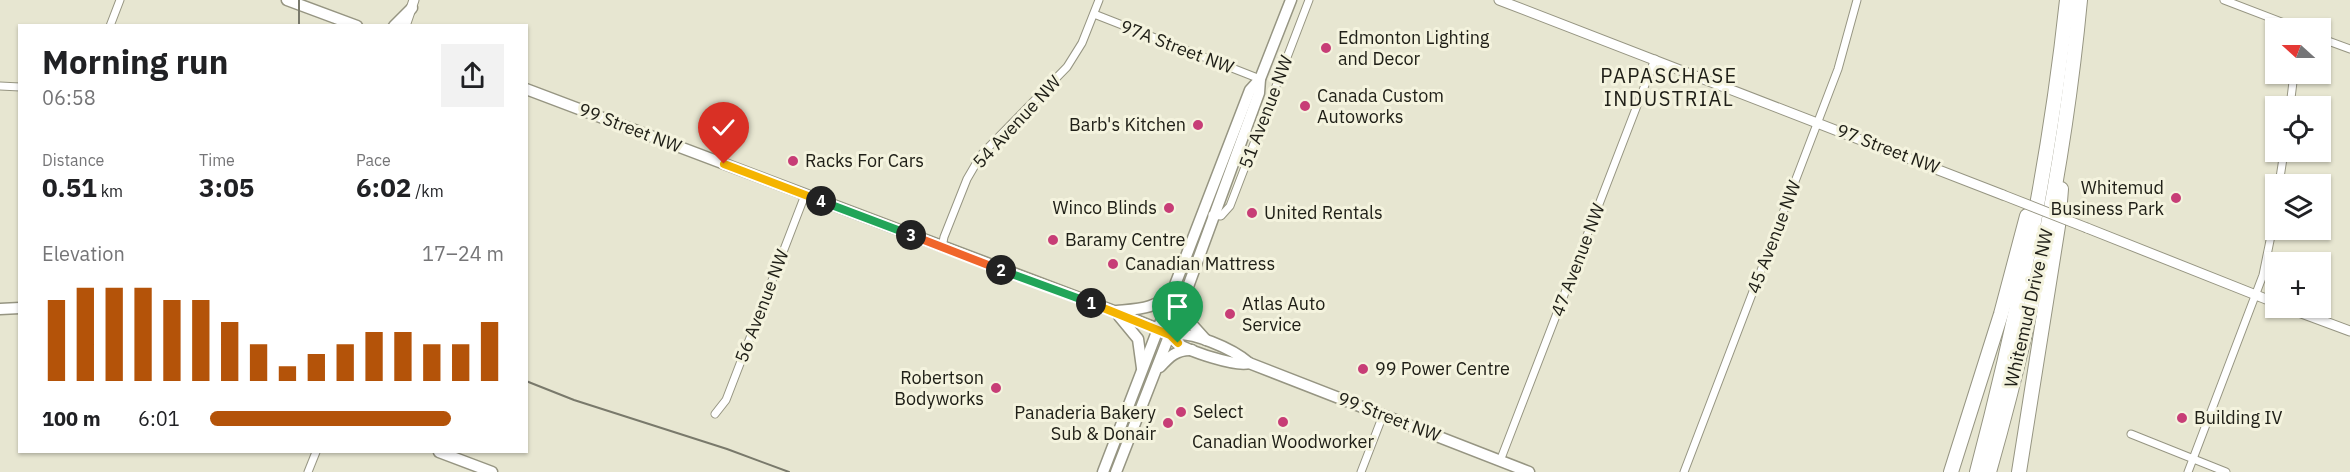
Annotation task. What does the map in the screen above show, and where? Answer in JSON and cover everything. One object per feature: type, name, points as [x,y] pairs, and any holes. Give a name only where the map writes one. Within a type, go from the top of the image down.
[{"type":"highway","name":"Whitemud Drive NW","points":[[1989,472],[2040,261],[2062,139],[2070,0]]},
{"type":"highway","name":"Whitemud Drive NW","points":[[1977,472],[2015,316],[2043,172],[2070,0]]},
{"type":"highway","points":[[2019,472],[2061,208],[2062,139]]},
{"type":"highway","points":[[1951,472],[2001,315],[2029,207],[2043,172]]},
{"type":"main road","points":[[287,0],[352,24]]},
{"type":"main road","name":"51 Avenue NW","points":[[1116,472],[1215,216],[1259,93],[1260,79],[1291,0]]},
{"type":"main road","points":[[396,24],[413,4]]},
{"type":"main road","name":"51 Avenue NW","points":[[1103,472],[1250,90],[1260,79]]},
{"type":"main road","name":"99 Street NW","points":[[528,90],[1114,311],[1170,335],[1178,343],[1201,352],[1233,364],[1249,363]]},
{"type":"main road","points":[[1114,311],[1138,309],[1160,303],[1177,283]]},
{"type":"main road","points":[[1185,295],[1188,320],[1209,342]]},
{"type":"main road","points":[[0,309],[18,308]]},
{"type":"main road","points":[[1114,311],[1138,339],[1142,356],[1142,372]]},
{"type":"main road","name":"99 Street NW","points":[[1170,335],[1181,332],[1209,342],[1239,354],[1249,363],[1529,472]]},
{"type":"main road","points":[[1157,370],[1179,351],[1201,352]]},
{"type":"main road","points":[[442,453],[492,472]]},
{"type":"street","points":[[111,24],[120,0]]},
{"type":"street","name":"54 Avenue NW","points":[[942,247],[944,237],[974,166],[981,155],[1067,67],[1082,43],[1099,0]]},
{"type":"street","name":"51 Avenue NW","points":[[1215,216],[1221,216],[1230,206],[1309,0]]},
{"type":"street","name":"97 Street NW","points":[[1500,0],[1818,122],[2265,299]]},
{"type":"street","name":"45 Avenue NW","points":[[1684,472],[1838,69],[1857,0]]},
{"type":"street","points":[[2224,0],[2270,18]]},
{"type":"street","points":[[406,24],[413,4]]},
{"type":"street","name":"97A Street NW","points":[[1094,14],[1260,79]]},
{"type":"street","points":[[2331,42],[2350,49]]},
{"type":"street","name":"47 Avenue NW","points":[[1500,461],[1655,59]]},
{"type":"street","points":[[0,86],[18,87]]},
{"type":"street","name":"56 Avenue NW","points":[[715,414],[726,400],[805,195]]},
{"type":"street","points":[[1204,211],[1215,216]]},
{"type":"street","points":[[2188,472],[2256,295],[2271,240]]},
{"type":"street","points":[[2315,318],[2350,331]]},
{"type":"street","points":[[1361,472],[1383,415]]},
{"type":"street","points":[[2131,434],[2226,472]]},
{"type":"street","points":[[308,472],[316,453]]},
{"type":"railway","points":[[299,0],[299,24]]},
{"type":"railway","points":[[528,382],[574,400],[727,449],[789,472]]},
{"type":"place","name":"Edmonton Lighting and Decor","points":[[1326,48]]},
{"type":"place","name":"Canada Custom Autoworks","points":[[1305,106]]},
{"type":"place","name":"Barb's Kitchen","points":[[1198,125]]},
{"type":"place","name":"Racks For Cars","points":[[793,161]]},
{"type":"place","name":"Whitemud Business Park","points":[[2176,198]]},
{"type":"place","name":"Winco Blinds","points":[[1169,208]]},
{"type":"place","name":"United Rentals","points":[[1252,213]]},
{"type":"place","name":"Baramy Centre","points":[[1053,240]]},
{"type":"place","name":"Canadian Mattress","points":[[1113,264]]},
{"type":"place","name":"Atlas Auto Service","points":[[1230,314]]},
{"type":"place","name":"99 Power Centre","points":[[1363,369]]},
{"type":"place","name":"Robertson Bodyworks","points":[[996,388]]},
{"type":"place","name":"Select","points":[[1181,412]]},
{"type":"place","name":"Building IV","points":[[2182,418]]},
{"type":"place","name":"Canadian Woodworker","points":[[1283,422]]},
{"type":"place","name":"Panaderia Bakery Sub & Donair","points":[[1168,423]]},
{"type":"district","name":"PAPASCHASE INDUSTRIAL","points":[[1669,88]]},
{"type":"route","points":[[724,164],[1114,311],[1170,335],[1178,343]]}]
